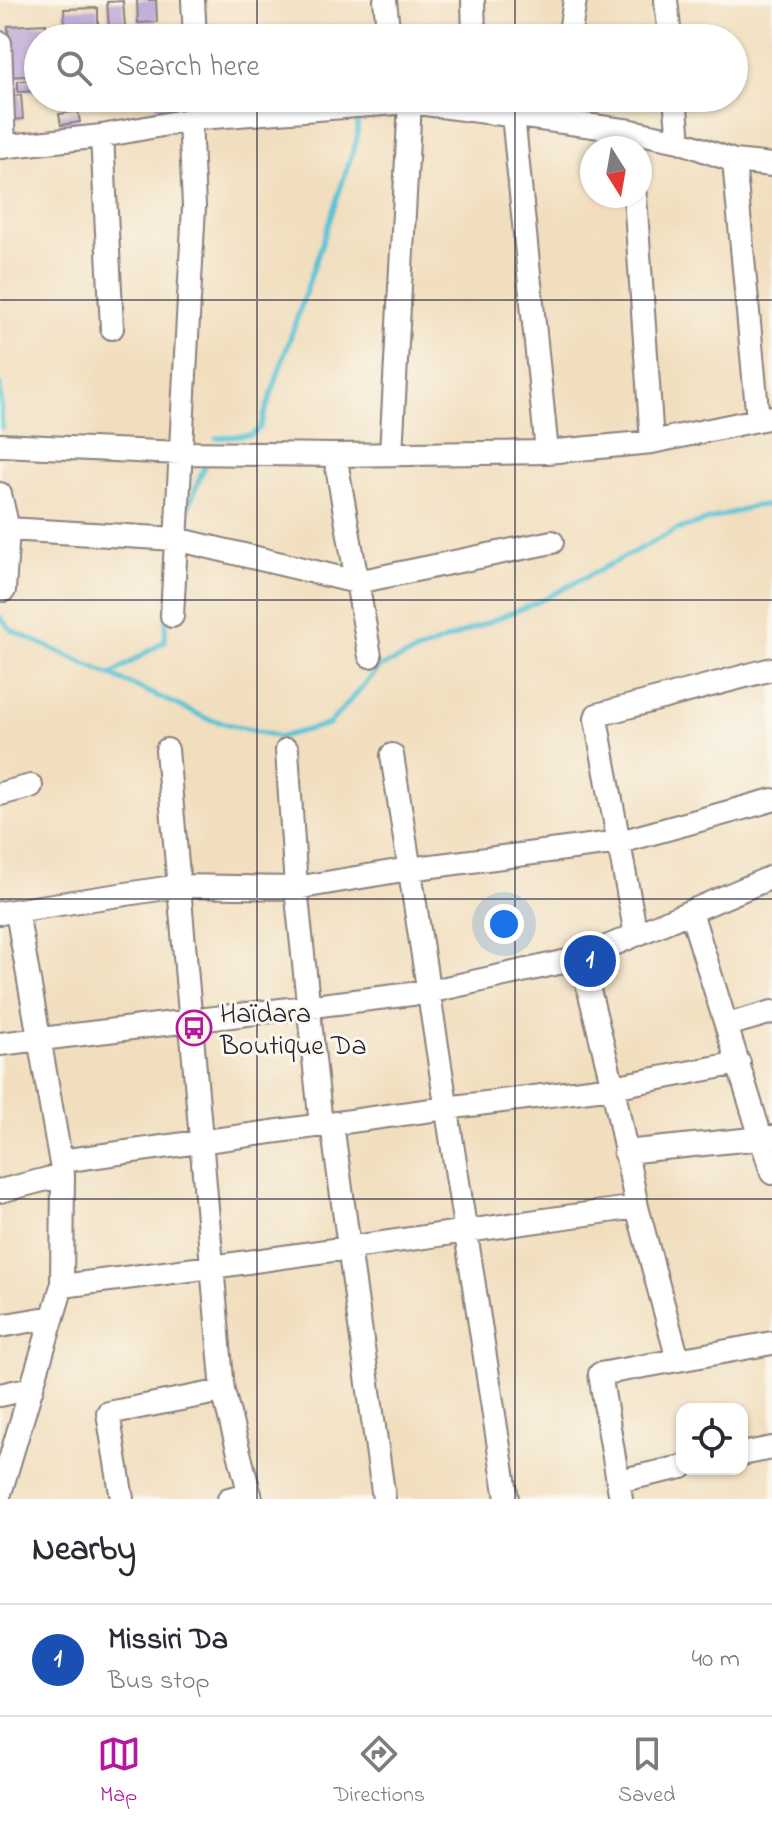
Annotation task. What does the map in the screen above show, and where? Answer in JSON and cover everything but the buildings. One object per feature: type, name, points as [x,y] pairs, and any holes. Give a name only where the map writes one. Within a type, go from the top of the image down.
[{"type":"street","points":[[193,0],[194,24]]},
{"type":"street","points":[[385,0],[388,24]]},
{"type":"street","points":[[473,0],[474,24]]},
{"type":"street","points":[[571,24],[575,0]]},
{"type":"street","points":[[666,0],[669,24]]},
{"type":"street","points":[[0,43],[2,147],[102,136],[197,112],[172,616]]},
{"type":"street","points":[[391,454],[400,112]]},
{"type":"street","points":[[503,112],[619,136]]},
{"type":"street","points":[[557,121],[558,112]]},
{"type":"street","points":[[676,112],[679,141]]},
{"type":"street","points":[[513,115],[547,452]]},
{"type":"street","points":[[102,136],[112,328]]},
{"type":"street","points":[[652,140],[679,141],[734,161],[772,165]]},
{"type":"street","points":[[0,445],[181,453],[335,455],[547,452],[652,442],[765,418],[734,161]]},
{"type":"street","points":[[636,208],[652,442]]},
{"type":"street","points":[[335,455],[370,656]]},
{"type":"street","points":[[0,494],[8,529],[4,590]]},
{"type":"street","points":[[8,529],[176,539],[357,582],[552,542]]},
{"type":"street","points":[[636,935],[597,715],[772,669]]},
{"type":"street","points":[[167,750],[223,1391],[244,1497]]},
{"type":"street","points":[[287,750],[296,888],[309,1006],[349,1248],[384,1499]]},
{"type":"street","points":[[392,755],[507,1499]]},
{"type":"street","points":[[0,794],[31,786]]},
{"type":"street","points":[[0,1493],[62,1286],[62,1168],[41,1038],[8,912],[179,886],[296,888],[409,869],[620,842],[772,800]]},
{"type":"street","points":[[0,1044],[428,992],[581,958],[772,877]]},
{"type":"street","points":[[691,912],[739,1063],[768,1138],[772,1173]]},
{"type":"street","points":[[581,958],[613,1087],[637,1207],[678,1360]]},
{"type":"street","points":[[727,1025],[772,1012]]},
{"type":"street","points":[[0,1191],[62,1168],[201,1142],[613,1087],[739,1063]]},
{"type":"street","points":[[625,1152],[768,1138]]},
{"type":"street","points":[[62,1286],[637,1207]]},
{"type":"street","points":[[0,1326],[53,1317]]},
{"type":"street","points":[[676,1470],[618,1494],[600,1374],[772,1343]]},
{"type":"street","points":[[0,1395],[32,1388]]},
{"type":"street","points":[[122,1499],[108,1413],[223,1391]]},
{"type":"street","points":[[748,1453],[772,1448]]},
{"type":"waterway","points":[[216,438],[251,435],[260,428],[357,139],[358,118],[355,114]]},
{"type":"waterway","points":[[0,385],[2,428]]},
{"type":"waterway","points":[[187,511],[204,467]]},
{"type":"waterway","points":[[0,617],[11,630],[208,719],[280,737],[329,724],[380,667],[540,601],[676,530],[754,506],[772,505]]},
{"type":"waterway","points":[[110,675],[165,641],[166,621]]},
{"type":"place","name":"Missiri Da","points":[[590,961]]},
{"type":"place","name":"Haïdara Boutique Da","points":[[194,1028]]}]
